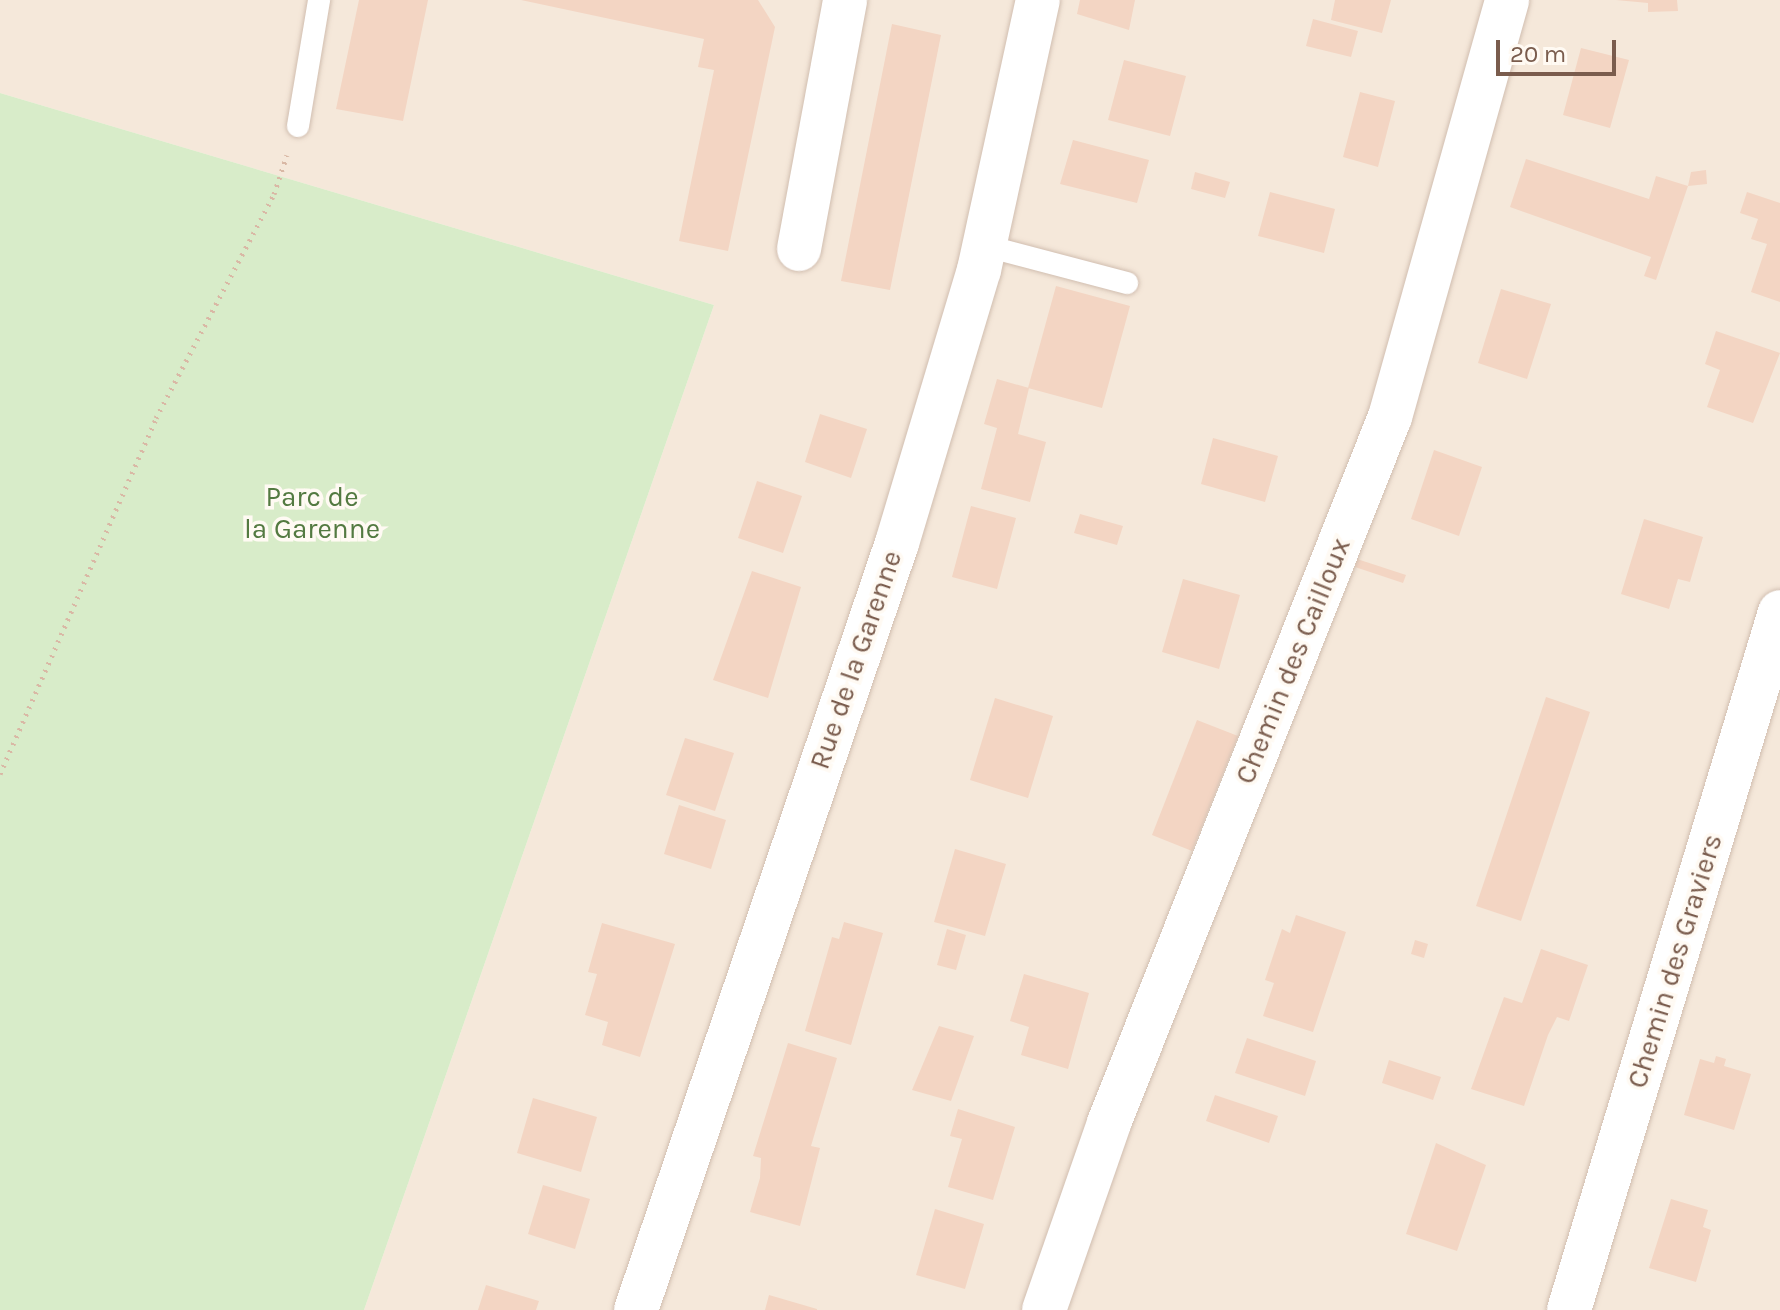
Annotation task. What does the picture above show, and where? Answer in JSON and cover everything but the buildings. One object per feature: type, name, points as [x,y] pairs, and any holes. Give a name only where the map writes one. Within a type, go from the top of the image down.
[{"type":"street","points":[[799,249],[845,0]]},
{"type":"street","name":"Rue de la Garenne","points":[[636,1310],[897,543],[982,245],[1038,0]]},
{"type":"street","name":"Chemin des Cailloux","points":[[1044,1310],[1109,1123],[1390,417],[1507,0]]},
{"type":"street","name":"Chemin des Graviers","points":[[1569,1310],[1780,612]]},
{"type":"lane","points":[[298,126],[319,0]]},
{"type":"lane","points":[[982,245],[1127,283]]},
{"type":"path","points":[[0,774],[156,418],[274,194],[298,126]]},
{"type":"shaded area","points":[[0,0],[1780,0],[1780,1310],[364,1310],[714,305],[0,93]]},
{"type":"green space","name":"Parc de la Garenne","points":[[0,93],[714,305],[364,1310],[0,1310]]}]
